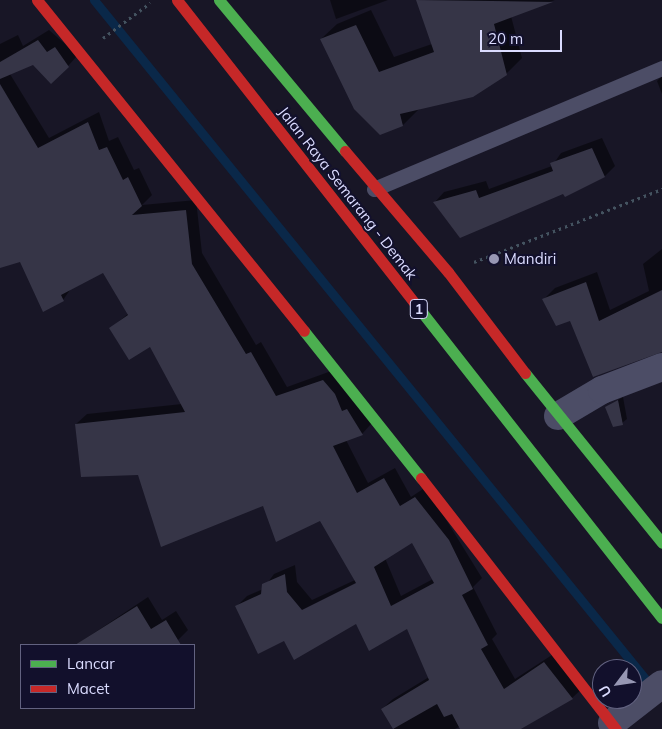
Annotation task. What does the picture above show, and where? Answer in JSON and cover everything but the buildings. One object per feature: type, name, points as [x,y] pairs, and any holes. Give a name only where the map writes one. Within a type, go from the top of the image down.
[{"type":"main road","points":[[37,0],[617,722]]},
{"type":"main road","name":"Jalan Raya Semarang - Demak","points":[[177,0],[662,618]]},
{"type":"main road","name":"Jalan Raya Semarang - Demak","points":[[219,0],[310,106],[374,189],[448,272],[558,416],[661,539]]},
{"type":"street","points":[[558,416],[602,390],[662,367]]},
{"type":"street","points":[[617,722],[662,684]]},
{"type":"lane","points":[[374,189],[662,68]]},
{"type":"path","points":[[99,41],[140,8]]},
{"type":"path","points":[[448,272],[662,189]]},
{"type":"waterway","points":[[94,0],[652,687]]},
{"type":"traffic: fast","points":[[219,0],[345,151]]},
{"type":"traffic: fast","points":[[421,311],[662,618]]},
{"type":"traffic: fast","points":[[304,331],[421,478]]},
{"type":"traffic: fast","points":[[525,373],[662,543]]},
{"type":"traffic: jam","points":[[37,0],[304,331]]},
{"type":"traffic: jam","points":[[177,0],[421,311]]},
{"type":"traffic: jam","points":[[345,151],[448,272],[525,373]]},
{"type":"traffic: jam","points":[[421,478],[616,729]]},
{"type":"place","name":"Mandiri","points":[[494,259]]}]
